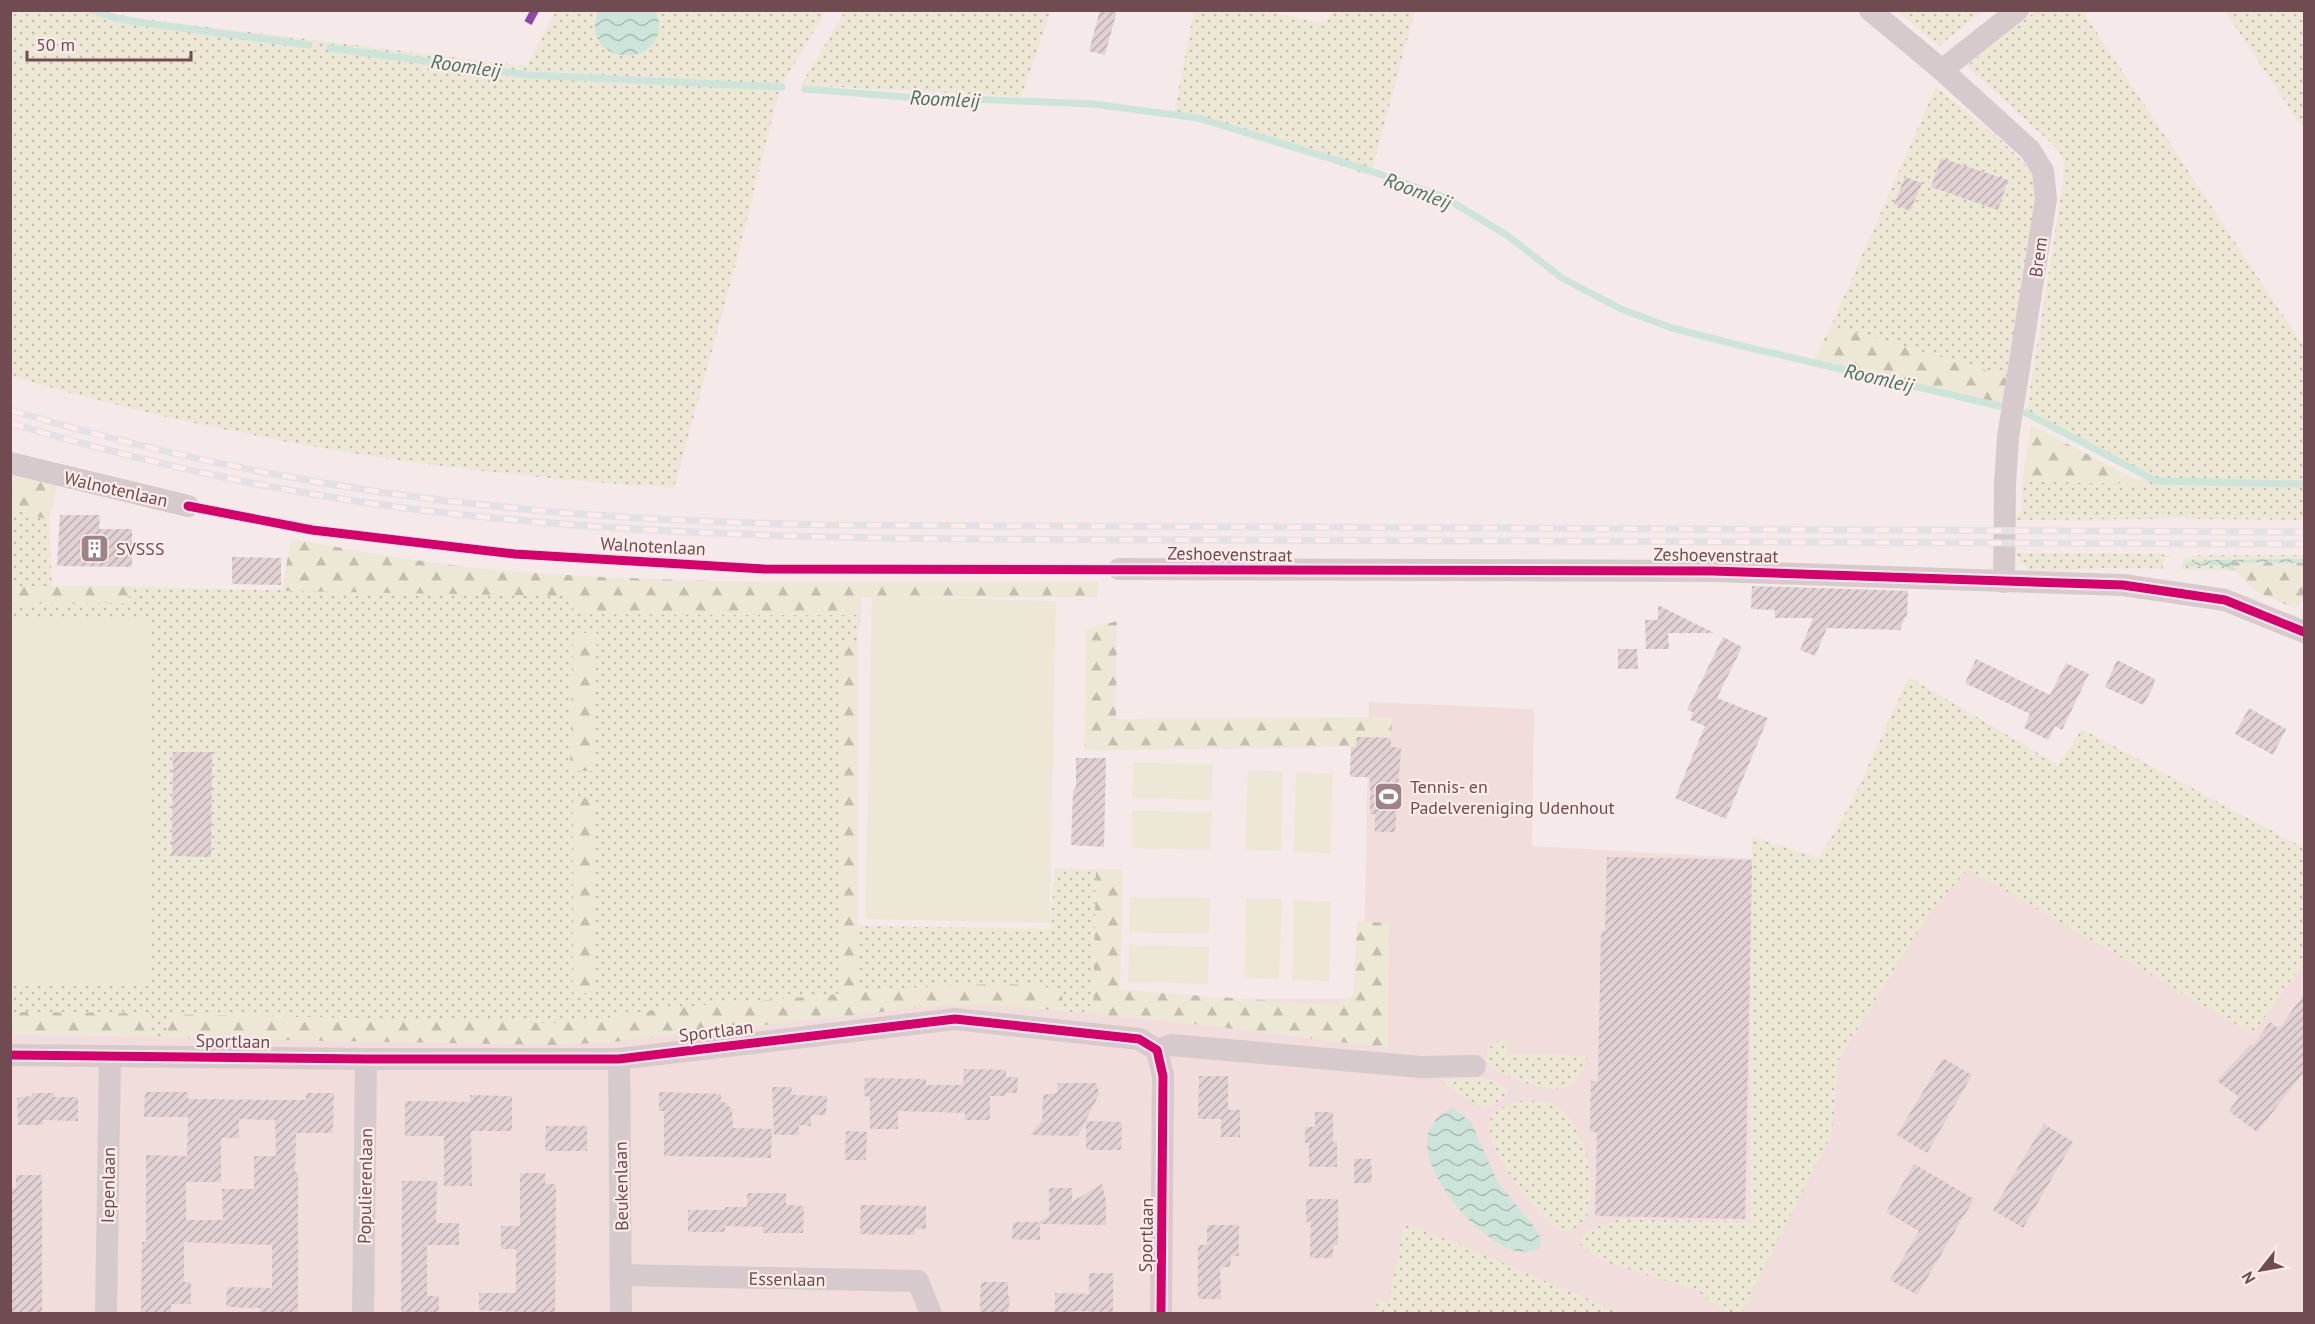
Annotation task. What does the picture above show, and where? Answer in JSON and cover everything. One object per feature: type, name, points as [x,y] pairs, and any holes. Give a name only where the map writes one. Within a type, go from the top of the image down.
[{"type":"street","name":"Brem","points":[[1870,10],[1942,70],[2030,150],[2043,171],[2046,199],[2008,437],[2004,582]]},
{"type":"street","points":[[1942,70],[2018,10]]},
{"type":"street","name":"Walnotenlaan","points":[[10,463],[188,506]]},
{"type":"street","name":"Zeshoevenstraat","points":[[1119,569],[1712,571],[2123,585],[2225,600],[2304,632]]},
{"type":"street","name":"Sportlaan","points":[[10,1055],[619,1059],[955,1019],[1139,1039],[1157,1050],[1163,1076],[1161,1314]]},
{"type":"street","points":[[1157,1050],[1172,1045],[1421,1067],[1475,1066]]},
{"type":"street","name":"Iepenlaan","points":[[106,1314],[110,1056]]},
{"type":"street","name":"Populierenlaan","points":[[363,1314],[366,1059]]},
{"type":"street","name":"Beukenlaan","points":[[619,1059],[621,1314]]},
{"type":"street","name":"Essenlaan","points":[[621,1275],[918,1281],[931,1314]]},
{"type":"shaded area","points":[[1369,702],[1534,709],[1532,846],[1849,864],[1866,787],[2304,946],[2304,1313],[11,1314],[11,1026],[1049,999],[1363,999]]},
{"type":"green space","points":[[10,11],[102,11],[135,18],[527,66],[556,11],[598,11],[595,18],[659,21],[656,11],[826,11],[785,79],[775,107],[735,267],[674,488],[506,474],[339,451],[174,419],[11,376]]},
{"type":"green space","points":[[845,11],[1051,11],[1021,97],[801,85]]},
{"type":"green space","points":[[1194,11],[1265,11],[1325,24],[1333,11],[1415,11],[1370,176],[1259,137],[1174,113]]},
{"type":"green space","points":[[1897,11],[1983,11],[1939,46]]},
{"type":"green space","points":[[2036,11],[2088,11],[2084,13],[2304,347],[2304,520],[2180,517],[2011,520],[2013,515],[2021,513],[2022,481],[2142,484],[2135,479],[2156,477],[2026,415],[2063,182],[2064,161],[2057,148],[1966,66]]},
{"type":"green space","points":[[2225,11],[2304,11],[2304,130]]},
{"type":"green space","points":[[1936,87],[2007,146],[2031,172],[2039,185],[2010,377],[1831,326]]},
{"type":"green space","points":[[1831,326],[2010,377],[2007,410],[1813,362]]},
{"type":"green space","points":[[2031,425],[2135,479],[2144,484],[2022,481]]},
{"type":"green space","points":[[11,475],[57,486],[49,520],[11,509]]},
{"type":"green space","points":[[11,509],[49,520],[52,586],[11,586]]},
{"type":"green space","points":[[291,539],[394,557],[498,570],[647,579],[798,582],[1098,582],[1097,597],[861,597],[861,615],[575,614],[569,596],[282,591]]},
{"type":"green space","points":[[2015,553],[2161,554],[2175,558],[2163,557],[2163,569],[2103,568],[2039,572],[2029,571]]},
{"type":"green space","points":[[2202,555],[2304,555],[2304,559],[2201,561],[2187,566],[2224,566],[2233,571],[2181,569],[2184,558],[2179,558]]},
{"type":"green space","points":[[2231,562],[2304,563],[2304,599],[2296,609],[2255,591]]},
{"type":"green space","points":[[10,586],[129,586],[129,603],[11,604]]},
{"type":"green space","points":[[129,586],[570,596],[575,614],[861,615],[858,641],[840,641],[840,994],[669,1008],[590,1021],[552,1023],[169,1014],[168,1038],[149,1037],[151,1013],[11,1012],[10,604],[129,603]],"holes":[[[573,799],[593,993],[573,992]]]},
{"type":"green space","points":[[872,596],[1056,601],[1050,923],[865,919]]},
{"type":"green space","points":[[11,619],[152,620],[152,986],[11,986]]},
{"type":"green space","points":[[1117,621],[1116,719],[1392,717],[1391,745],[1084,751],[1086,629]]},
{"type":"green space","points":[[584,633],[597,633],[593,771],[570,771],[573,637]]},
{"type":"green space","points":[[840,641],[858,641],[858,991],[964,985],[1026,985],[1048,988],[1060,993],[1063,999],[1062,1011],[996,1005],[934,1006],[613,1042],[552,1045],[168,1038],[168,1014],[552,1023],[590,1021],[669,1008],[840,994]]},
{"type":"green space","points":[[1909,677],[2058,765],[2082,729],[2304,848],[2304,961],[2253,1034],[1968,869],[1928,915],[1839,1059],[1832,1133],[1741,1313],[1726,1313],[1696,1290],[1609,1263],[1594,1256],[1581,1245],[1582,1238],[1590,1230],[1618,1219],[1750,1222],[1752,836],[1819,858],[1852,801]]},
{"type":"green space","points":[[1133,763],[1213,764],[1212,800],[1132,798]]},
{"type":"green space","points":[[1248,770],[1283,772],[1281,851],[1245,850]]},
{"type":"green space","points":[[1296,772],[1333,773],[1331,853],[1294,852]]},
{"type":"green space","points":[[584,796],[595,798],[593,993],[573,993],[573,798]]},
{"type":"green space","points":[[1132,811],[1212,812],[1211,850],[1132,848]]},
{"type":"green space","points":[[1055,868],[1096,869],[1093,1014],[1062,1011],[1063,1001],[887,989],[858,991],[858,926],[1050,929]]},
{"type":"green space","points":[[1096,869],[1123,869],[1120,990],[1332,1005],[1353,995],[1357,921],[1389,923],[1388,1048],[1093,1014]]},
{"type":"green space","points":[[1130,897],[1210,898],[1209,934],[1129,932]]},
{"type":"green space","points":[[1246,898],[1282,899],[1279,979],[1244,978]]},
{"type":"green space","points":[[1294,900],[1331,901],[1329,981],[1292,980]]},
{"type":"green space","points":[[1129,945],[1209,947],[1208,984],[1128,982]]},
{"type":"green space","points":[[11,1012],[152,1013],[149,1037],[11,1035]]},
{"type":"green space","points":[[1499,1040],[1507,1040],[1508,1054],[1588,1056],[1580,1074],[1566,1087],[1559,1089],[1540,1087],[1508,1077],[1490,1067],[1485,1057],[1487,1050]]},
{"type":"green space","points":[[1446,1078],[1488,1080],[1496,1082],[1508,1091],[1501,1100],[1482,1108],[1444,1084],[1443,1080]]},
{"type":"green space","points":[[1520,1101],[1541,1101],[1552,1104],[1573,1123],[1581,1137],[1590,1170],[1591,1202],[1585,1219],[1571,1230],[1558,1229],[1537,1211],[1513,1179],[1494,1145],[1489,1131],[1492,1116],[1503,1107]]},
{"type":"green space","points":[[1405,1222],[1622,1313],[1376,1313],[1377,1298],[1388,1302]]},
{"type":"water","points":[[598,11],[656,11],[659,30],[653,44],[641,52],[627,55],[613,53],[601,44],[595,31]]},
{"type":"water","points":[[2304,559],[2304,563],[2232,562],[2232,566],[2237,570],[2233,571],[2224,566],[2187,566],[2185,563],[2217,560]]},
{"type":"water","points":[[1453,1108],[1471,1122],[1498,1183],[1541,1238],[1540,1248],[1523,1252],[1502,1246],[1469,1220],[1440,1183],[1431,1163],[1427,1145],[1434,1122]]},
{"type":"building","points":[[1100,10],[1117,10],[1105,55],[1089,51]]},
{"type":"building","points":[[1941,158],[2008,180],[1998,210],[1931,187]]},
{"type":"building","points":[[1905,177],[1922,183],[1910,211],[1894,204]]},
{"type":"building","name":"SVSSS","points":[[60,515],[100,515],[99,529],[132,529],[132,567],[57,566]]},
{"type":"building","points":[[232,557],[281,558],[281,585],[232,584]]},
{"type":"building","points":[[1752,586],[1908,591],[1907,617],[1900,630],[1827,628],[1815,656],[1800,650],[1813,618],[1775,618],[1775,610],[1751,609]]},
{"type":"building","points":[[1658,605],[1714,633],[1668,633],[1669,649],[1646,649],[1645,620],[1658,620]]},
{"type":"building","points":[[1723,637],[1742,647],[1717,698],[1768,718],[1726,819],[1675,798],[1705,726],[1690,720],[1693,712],[1687,710]]},
{"type":"building","points":[[1618,649],[1637,649],[1638,669],[1618,669]]},
{"type":"building","points":[[1976,659],[2050,695],[2066,663],[2089,674],[2062,730],[2055,726],[2048,740],[2024,728],[2030,714],[1965,683]]},
{"type":"building","points":[[2117,660],[2155,679],[2154,686],[2143,705],[2105,687]]},
{"type":"building","points":[[2249,708],[2286,729],[2273,755],[2235,734]]},
{"type":"building","points":[[1357,737],[1391,738],[1391,747],[1401,748],[1395,832],[1375,832],[1375,814],[1370,814],[1370,777],[1350,777],[1351,747],[1356,747]]},
{"type":"building","points":[[173,752],[212,752],[211,857],[172,856]]},
{"type":"building","points":[[1076,758],[1106,758],[1104,847],[1071,845]]},
{"type":"building","points":[[1607,857],[1752,860],[1745,1219],[1595,1216],[1597,1132],[1590,1132],[1591,1081],[1598,1081],[1601,931],[1605,931]]},
{"type":"building","points":[[2304,994],[2304,1072],[2257,1132],[2229,1111],[2239,1097],[2217,1081],[2251,1044],[2253,1046],[2270,1022],[2279,1029]]},
{"type":"building","points":[[1943,1058],[1972,1075],[1927,1153],[1897,1135]]},
{"type":"building","points":[[964,1069],[1006,1070],[1006,1077],[1018,1077],[1017,1093],[990,1096],[990,1120],[965,1120],[965,1113],[898,1111],[898,1129],[870,1129],[870,1097],[864,1096],[865,1078],[926,1079],[926,1085],[963,1085]]},
{"type":"building","points":[[1199,1076],[1228,1076],[1228,1110],[1240,1110],[1240,1137],[1221,1137],[1221,1119],[1198,1119]]},
{"type":"building","points":[[1058,1083],[1096,1083],[1099,1094],[1078,1136],[1030,1135],[1042,1121],[1043,1095],[1057,1093]]},
{"type":"building","points":[[772,1087],[792,1087],[791,1095],[827,1096],[826,1115],[811,1115],[811,1126],[799,1125],[799,1135],[774,1135]]},
{"type":"building","points":[[145,1092],[188,1092],[188,1099],[275,1100],[306,1100],[306,1093],[334,1093],[333,1133],[296,1133],[298,1314],[260,1314],[260,1308],[226,1307],[227,1287],[272,1288],[272,1245],[184,1242],[184,1282],[191,1282],[191,1304],[171,1304],[171,1314],[141,1314],[142,1242],[146,1242],[146,1155],[187,1156],[188,1117],[144,1117]],"holes":[[[239,1119],[275,1120],[276,1156],[254,1156],[254,1189],[222,1189],[223,1220],[186,1220],[186,1182],[221,1182],[221,1138],[239,1138]]]},
{"type":"building","points":[[659,1092],[721,1094],[721,1102],[726,1103],[732,1110],[733,1128],[772,1129],[771,1158],[664,1156],[664,1111],[659,1111]]},
{"type":"building","points":[[32,1093],[54,1093],[54,1097],[78,1097],[78,1121],[43,1120],[43,1125],[18,1125],[17,1098],[32,1096]]},
{"type":"building","points":[[470,1095],[512,1096],[512,1131],[471,1131],[472,1186],[444,1186],[444,1136],[405,1136],[405,1101],[470,1102]]},
{"type":"building","points":[[1315,1112],[1333,1112],[1333,1142],[1337,1142],[1337,1167],[1309,1167],[1309,1143],[1305,1143],[1305,1127],[1315,1127]]},
{"type":"building","points":[[1086,1121],[1122,1122],[1121,1150],[1086,1150]]},
{"type":"building","points":[[2044,1124],[2073,1142],[2023,1228],[1993,1210]]},
{"type":"building","points":[[546,1126],[587,1126],[587,1151],[545,1151]]},
{"type":"building","points":[[846,1131],[867,1132],[866,1160],[845,1160]]},
{"type":"building","points":[[1354,1159],[1371,1159],[1372,1183],[1354,1183]]},
{"type":"building","points":[[1914,1164],[1974,1199],[1917,1295],[1890,1280],[1919,1231],[1886,1212]]},
{"type":"building","points":[[520,1173],[545,1173],[545,1184],[556,1184],[555,1314],[479,1310],[479,1293],[516,1293],[516,1249],[501,1249],[501,1226],[520,1226]]},
{"type":"building","points":[[16,1175],[42,1175],[42,1314],[10,1314],[10,1188],[16,1188]]},
{"type":"building","points":[[402,1181],[437,1181],[436,1223],[459,1223],[459,1245],[427,1245],[427,1296],[439,1296],[439,1314],[401,1314]]},
{"type":"building","points":[[1102,1184],[1106,1201],[1106,1225],[1040,1224],[1040,1240],[1012,1239],[1013,1222],[1039,1222],[1049,1216],[1049,1188],[1072,1188],[1072,1202]]},
{"type":"building","points":[[747,1193],[786,1193],[786,1205],[804,1206],[803,1233],[763,1233],[763,1227],[725,1226],[725,1232],[688,1232],[688,1210],[725,1210],[725,1207],[747,1207]]},
{"type":"building","points":[[1306,1199],[1338,1199],[1338,1245],[1333,1245],[1333,1258],[1310,1258],[1311,1221],[1306,1222]]},
{"type":"building","points":[[861,1205],[926,1206],[926,1229],[915,1228],[915,1235],[860,1234]]},
{"type":"building","points":[[1207,1225],[1239,1225],[1239,1256],[1231,1256],[1230,1267],[1220,1267],[1221,1299],[1198,1299],[1198,1245],[1207,1245]]},
{"type":"building","points":[[1089,1273],[1113,1273],[1113,1312],[1055,1313],[1055,1293],[1089,1294]]},
{"type":"building","points":[[981,1282],[1008,1282],[1008,1296],[1010,1296],[1008,1313],[980,1312]]},
{"type":"waterway","name":"Roomleij","points":[[92,10],[115,18],[152,24],[309,45]]},
{"type":"waterway","name":"Roomleij","points":[[330,48],[528,75],[782,87]]},
{"type":"waterway","name":"Roomleij","points":[[805,89],[944,100],[1093,104],[1198,118],[1368,170],[1444,197],[1508,236],[1562,278],[1621,309],[1672,328],[1999,406]]},
{"type":"waterway","name":"Roomleij","points":[[2026,413],[2156,481],[2304,484]]},
{"type":"railway","points":[[10,410],[134,444],[323,483],[514,508],[673,520],[832,525],[2304,532]]},
{"type":"railway","points":[[10,423],[121,454],[235,480],[349,500],[464,515],[655,530],[750,535],[941,539],[2304,544]]},
{"type":"marked path","points":[[528,23],[535,10]]},
{"type":"cycle path","points":[[188,506],[312,530],[515,554],[764,569],[1712,571],[2123,585],[2225,600],[2304,632]]},
{"type":"cycle path","points":[[10,1055],[619,1059],[955,1019],[1139,1039],[1157,1050],[1163,1076],[1161,1314]]},
{"type":"place","name":"SVSSS","points":[[95,548]]},
{"type":"place","name":"Tennis- en Padelvereniging Udenhout","points":[[1389,796]]}]
